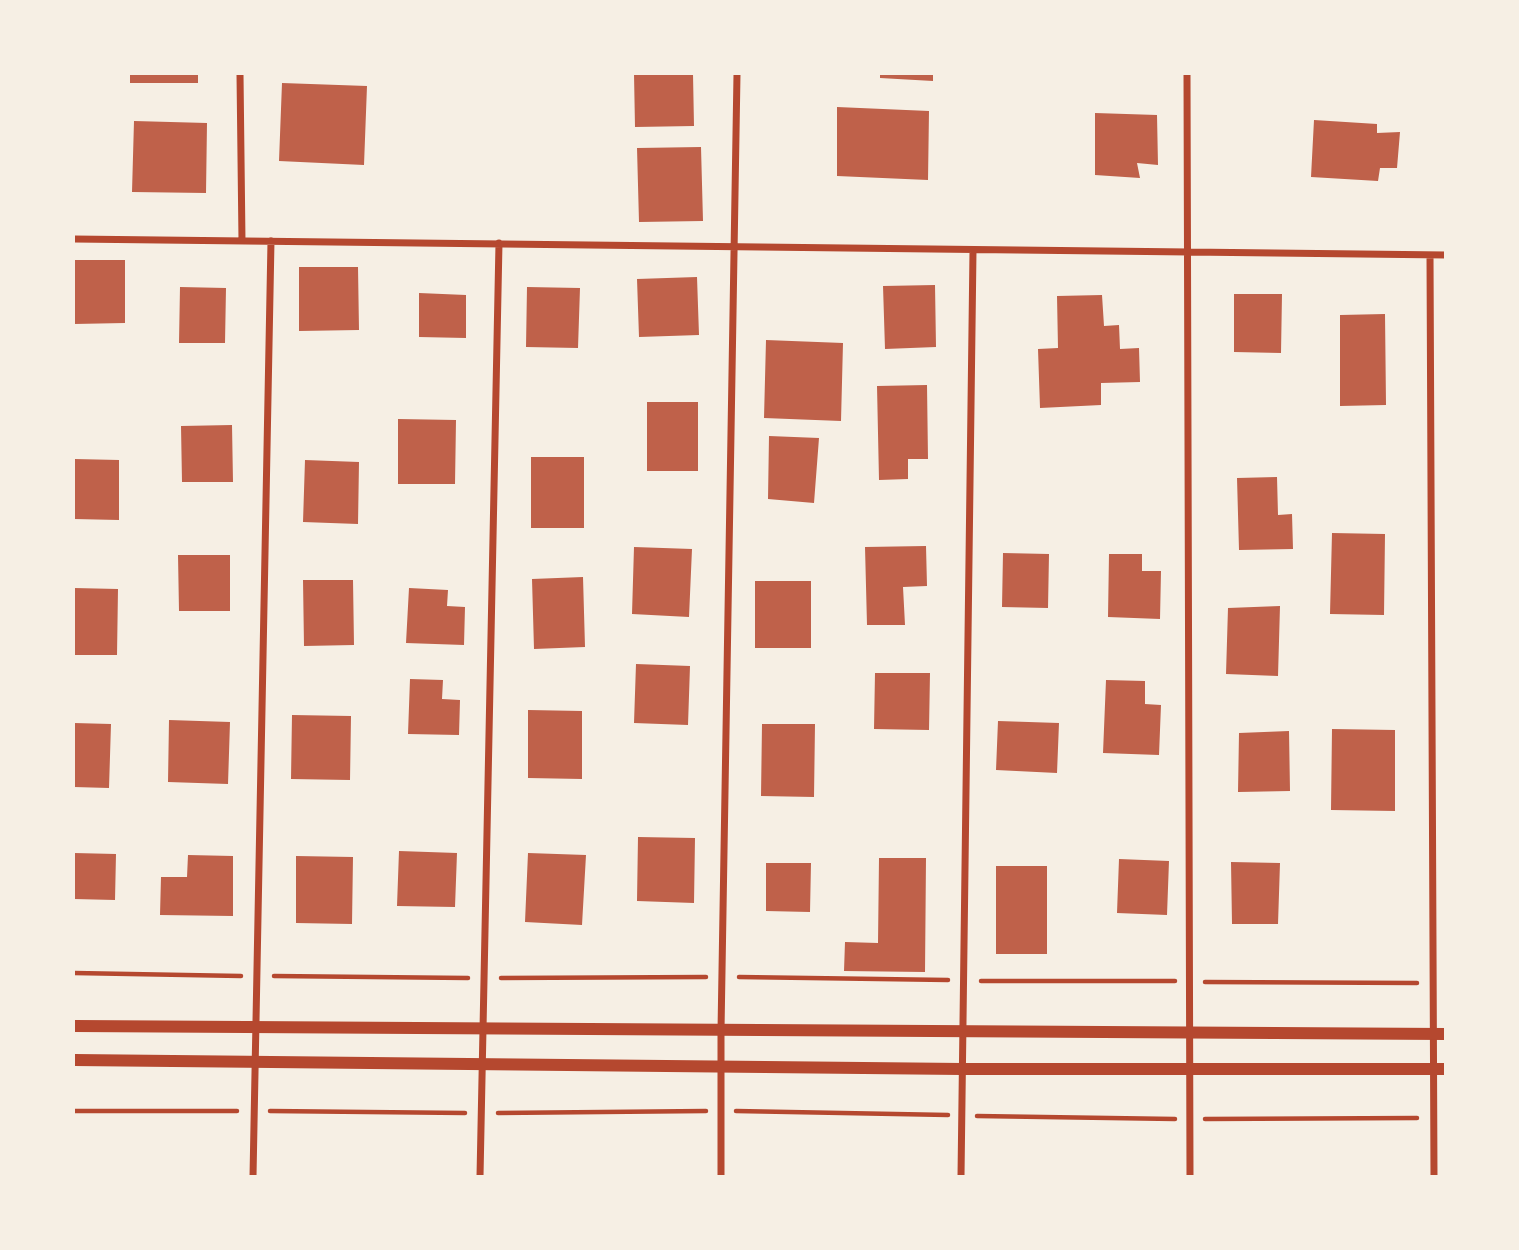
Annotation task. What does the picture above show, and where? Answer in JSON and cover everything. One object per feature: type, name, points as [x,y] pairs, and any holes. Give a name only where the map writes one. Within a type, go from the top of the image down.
[{"type":"street","points":[[240,74],[242,241]]},
{"type":"street","points":[[721,1177],[721,1030],[737,74]]},
{"type":"street","points":[[1187,74],[1190,1177]]},
{"type":"street","points":[[74,239],[1446,255]]},
{"type":"street","points":[[253,1177],[271,241]]},
{"type":"street","points":[[480,1177],[499,243]]},
{"type":"street","points":[[961,1177],[972,251]]},
{"type":"street","points":[[1430,255],[1432,983],[1439,1034],[1439,1069],[1433,1118],[1434,1177]]},
{"type":"street","points":[[74,1026],[1439,1034]]},
{"type":"street","points":[[74,1060],[482,1062],[962,1069],[1439,1069]]},
{"type":"path","points":[[74,973],[1432,983]]},
{"type":"path","points":[[74,1111],[722,1111],[1191,1119],[1433,1118]]},
{"type":"building","points":[[130,74],[198,74],[198,83],[130,83]]},
{"type":"building","points":[[634,74],[693,74],[694,126],[635,127]]},
{"type":"building","points":[[880,74],[933,74],[933,81],[880,78]]},
{"type":"building","points":[[282,83],[367,86],[364,165],[279,161]]},
{"type":"building","points":[[837,107],[929,111],[928,180],[837,176]]},
{"type":"building","points":[[1095,113],[1157,115],[1158,165],[1137,163],[1140,178],[1095,175]]},
{"type":"building","points":[[1314,120],[1377,124],[1377,133],[1400,132],[1397,168],[1380,168],[1378,181],[1311,177]]},
{"type":"building","points":[[134,121],[207,123],[206,193],[132,192]]},
{"type":"building","points":[[701,147],[703,221],[639,222],[637,148]]},
{"type":"building","points":[[74,260],[125,260],[125,323],[74,324]]},
{"type":"building","points":[[299,267],[358,267],[359,330],[299,331]]},
{"type":"building","points":[[697,277],[699,335],[639,337],[637,279]]},
{"type":"building","points":[[935,285],[936,347],[885,349],[883,286]]},
{"type":"building","points":[[180,287],[226,288],[225,343],[179,343]]},
{"type":"building","points":[[527,287],[580,288],[578,348],[526,347]]},
{"type":"building","points":[[419,293],[466,295],[466,338],[419,337]]},
{"type":"building","points":[[1234,294],[1282,294],[1281,353],[1234,352]]},
{"type":"building","points":[[1102,295],[1104,326],[1119,325],[1120,349],[1139,348],[1140,382],[1101,383],[1101,405],[1040,408],[1038,349],[1058,348],[1057,296]]},
{"type":"building","points":[[1385,314],[1386,405],[1340,406],[1340,315]]},
{"type":"building","points":[[766,340],[843,343],[841,421],[764,418]]},
{"type":"building","points":[[927,385],[928,459],[908,459],[908,479],[879,480],[877,386]]},
{"type":"building","points":[[647,402],[698,402],[698,471],[647,471]]},
{"type":"building","points":[[398,419],[456,420],[455,484],[398,484]]},
{"type":"building","points":[[232,425],[233,482],[182,482],[181,426]]},
{"type":"building","points":[[769,436],[819,438],[814,503],[768,499]]},
{"type":"building","points":[[531,457],[584,457],[584,528],[531,528]]},
{"type":"building","points":[[74,459],[119,460],[119,520],[74,519]]},
{"type":"building","points":[[305,460],[359,462],[358,524],[303,522]]},
{"type":"building","points":[[1277,477],[1278,515],[1292,514],[1293,549],[1239,550],[1237,478]]},
{"type":"building","points":[[1332,533],[1385,534],[1384,615],[1330,614]]},
{"type":"building","points":[[926,546],[927,586],[903,587],[905,625],[867,625],[865,547]]},
{"type":"building","points":[[634,547],[692,549],[689,617],[632,614]]},
{"type":"building","points":[[1003,553],[1049,554],[1048,608],[1002,607]]},
{"type":"building","points":[[1109,554],[1142,554],[1142,571],[1161,571],[1160,619],[1108,617]]},
{"type":"building","points":[[178,555],[230,555],[230,611],[179,611]]},
{"type":"building","points":[[583,577],[585,647],[534,649],[532,579]]},
{"type":"building","points":[[303,580],[353,580],[354,645],[304,646]]},
{"type":"building","points":[[755,581],[811,581],[811,648],[755,648]]},
{"type":"building","points":[[74,588],[118,589],[117,655],[74,655]]},
{"type":"building","points":[[409,588],[448,590],[447,606],[465,607],[464,645],[406,643]]},
{"type":"building","points":[[1280,606],[1278,676],[1226,674],[1228,608]]},
{"type":"building","points":[[636,664],[690,666],[688,725],[634,723]]},
{"type":"building","points":[[875,673],[930,673],[929,730],[874,729]]},
{"type":"building","points":[[410,679],[443,680],[442,699],[460,700],[459,735],[408,734]]},
{"type":"building","points":[[1106,680],[1145,681],[1145,704],[1161,705],[1159,755],[1103,753]]},
{"type":"building","points":[[528,710],[582,711],[582,779],[528,778]]},
{"type":"building","points":[[292,715],[351,716],[350,780],[291,779]]},
{"type":"building","points":[[169,720],[230,722],[228,784],[168,782]]},
{"type":"building","points":[[998,721],[1059,723],[1057,773],[996,770]]},
{"type":"building","points":[[74,723],[111,724],[109,788],[74,787]]},
{"type":"building","points":[[762,724],[815,724],[814,797],[761,796]]},
{"type":"building","points":[[1332,729],[1395,730],[1395,811],[1331,810]]},
{"type":"building","points":[[1289,731],[1290,791],[1238,792],[1239,733]]},
{"type":"building","points":[[638,837],[695,838],[694,903],[637,901]]},
{"type":"building","points":[[399,851],[457,853],[455,907],[397,906]]},
{"type":"building","points":[[74,853],[116,854],[115,900],[74,899]]},
{"type":"building","points":[[528,853],[586,855],[582,925],[525,922]]},
{"type":"building","points":[[188,855],[233,856],[233,916],[160,915],[161,877],[187,877]]},
{"type":"building","points":[[296,856],[353,857],[352,924],[296,923]]},
{"type":"building","points":[[879,858],[926,858],[925,972],[844,971],[845,942],[878,943]]},
{"type":"building","points":[[1119,859],[1169,861],[1167,915],[1117,913]]},
{"type":"building","points":[[1231,862],[1280,863],[1278,924],[1232,924]]},
{"type":"building","points":[[766,863],[811,863],[810,912],[766,911]]},
{"type":"building","points":[[996,866],[1047,866],[1047,954],[996,954]]}]
